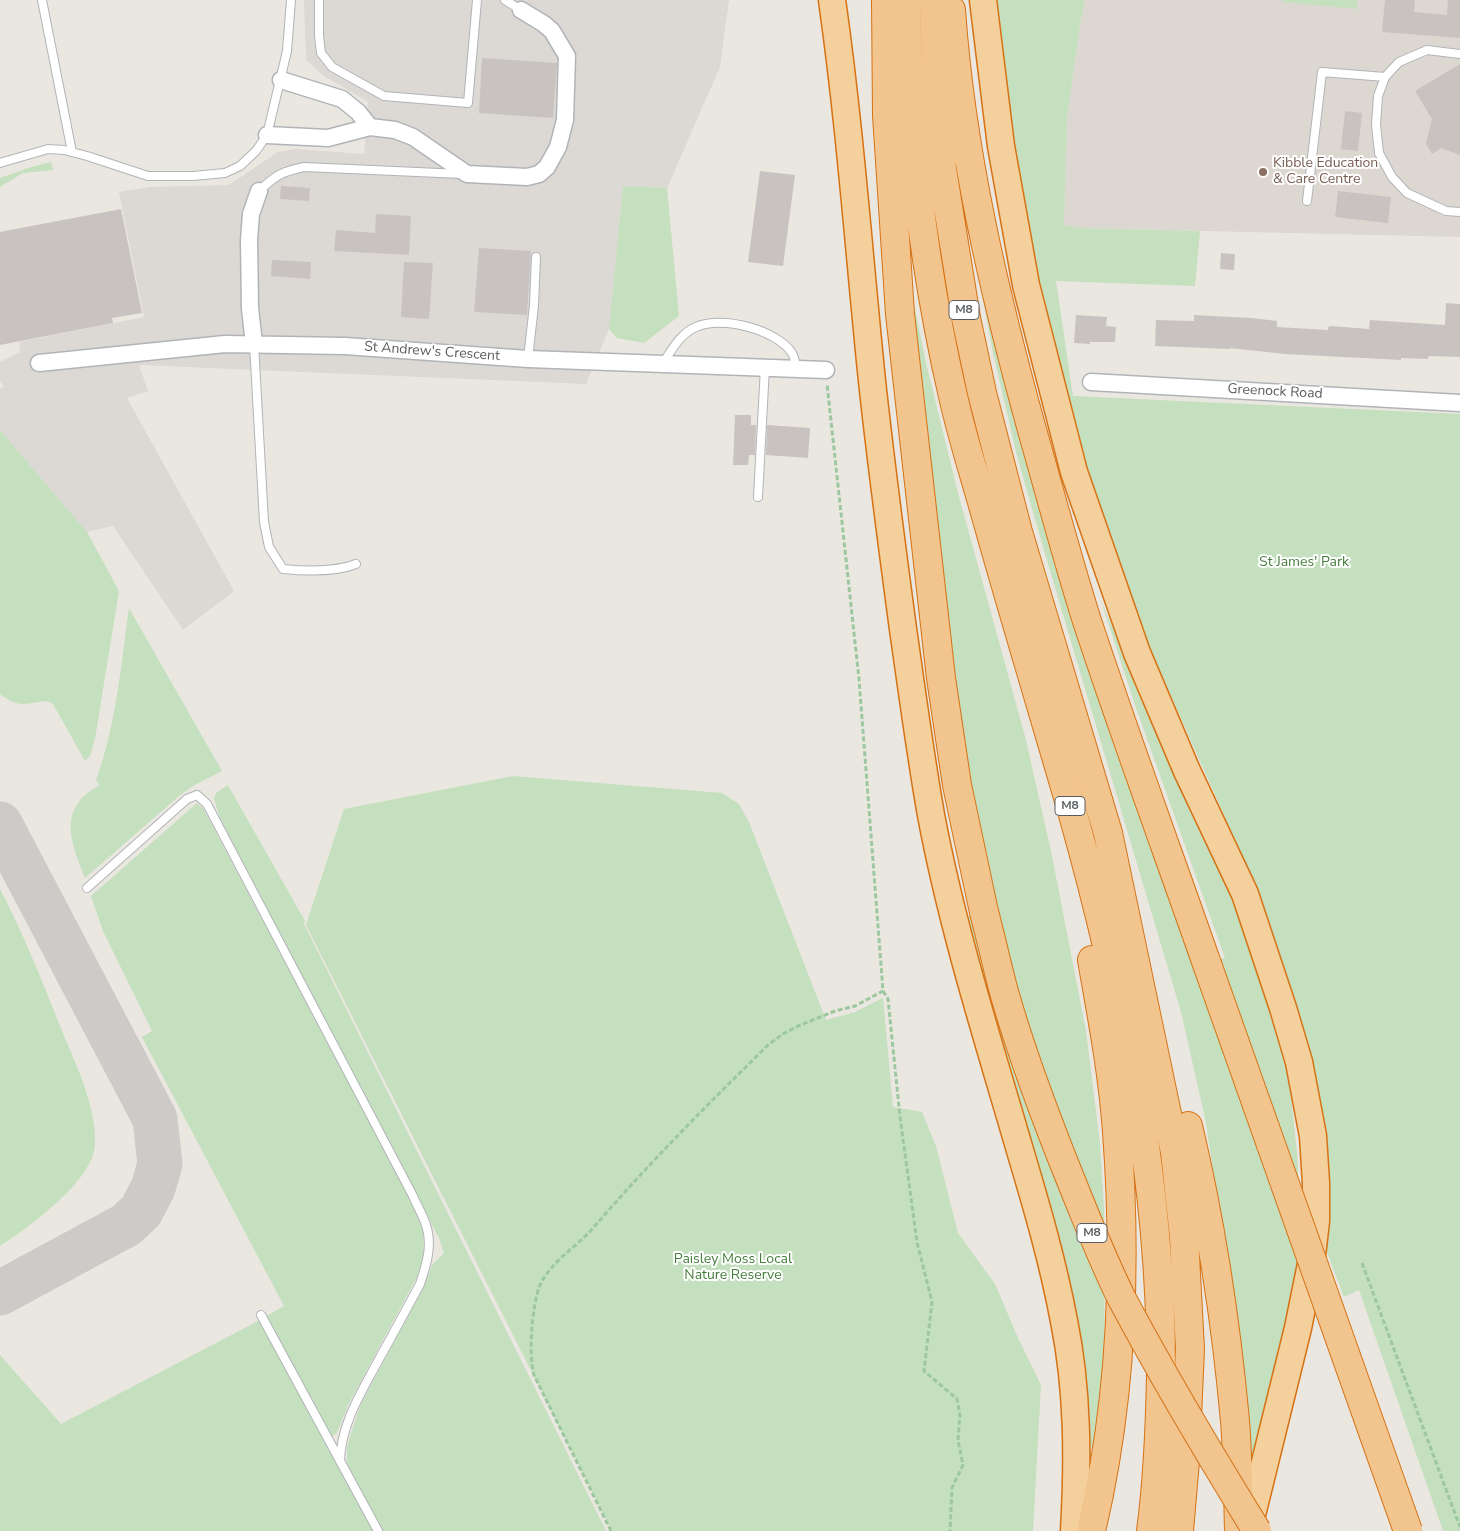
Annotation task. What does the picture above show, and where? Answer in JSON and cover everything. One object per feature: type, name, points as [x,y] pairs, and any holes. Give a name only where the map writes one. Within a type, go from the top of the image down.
[{"type":"highway","points":[[832,0],[851,157],[873,384],[894,566],[919,740],[932,817],[949,898],[1040,1219],[1065,1323],[1072,1373],[1076,1431],[1077,1478],[1074,1531]]},
{"type":"highway","name":"M8","points":[[886,0],[887,115],[900,314],[941,678],[957,785],[984,912],[1004,992],[1030,1072],[1091,1230],[1122,1298],[1145,1340],[1200,1438],[1257,1531]]},
{"type":"highway","name":"M8","points":[[906,0],[910,116],[922,227],[954,398],[1008,596],[1073,815],[1130,1050],[1146,1142],[1159,1263],[1161,1337],[1160,1419],[1155,1506],[1151,1531]]},
{"type":"highway","name":"M8","points":[[934,0],[942,169],[966,318],[982,393],[1018,532],[1153,980],[1193,1148],[1214,1258],[1228,1351],[1235,1422],[1239,1531]]},
{"type":"highway","name":"M8","points":[[950,0],[963,121],[990,267],[1022,395],[1087,619],[1408,1531]]},
{"type":"highway","points":[[983,0],[995,102],[1017,233],[1040,340],[1074,472],[1137,653],[1187,771],[1245,894],[1299,1062],[1311,1126],[1316,1183],[1316,1220],[1311,1264],[1298,1328],[1248,1531]]},
{"type":"highway","name":"M8","points":[[1008,596],[1090,946],[1111,1076],[1117,1132],[1121,1255],[1119,1337],[1113,1410],[1105,1464],[1091,1531]]},
{"type":"highway","name":"M8","points":[[1108,833],[1175,1152],[1184,1237],[1190,1348],[1185,1462],[1178,1531]]},
{"type":"street","points":[[268,134],[328,138],[370,127],[395,130],[414,137],[467,174],[527,177],[539,174],[548,167],[558,147],[564,120],[567,56],[552,31],[521,10]]},
{"type":"street","points":[[281,80],[342,99],[358,112],[370,127]]},
{"type":"street","points":[[254,344],[250,308],[249,240],[251,214],[259,191]]},
{"type":"street","name":"St Andrew's Crescent","points":[[39,363],[225,344],[254,344],[345,346],[528,359],[826,370]]},
{"type":"street","name":"Greenock Road","points":[[1091,382],[1460,403]]},
{"type":"lane","points":[[42,0],[72,152]]},
{"type":"lane","points":[[0,163],[48,149],[72,152],[148,176],[217,174],[225,173],[240,166],[256,151],[268,134],[290,32],[291,0]]},
{"type":"lane","points":[[319,0],[321,52],[332,67],[384,96],[468,103],[477,0]]},
{"type":"lane","points":[[505,0],[521,10]]},
{"type":"lane","points":[[1460,54],[1426,50],[1399,62],[1385,78],[1378,96],[1376,125],[1379,153],[1392,177],[1406,193],[1446,211],[1460,212]]},
{"type":"lane","points":[[1307,201],[1322,72],[1385,78]]},
{"type":"lane","points":[[259,191],[274,176],[304,167],[467,174]]},
{"type":"lane","points":[[528,359],[534,304],[536,258]]},
{"type":"lane","points":[[663,363],[681,336],[698,326],[734,323],[770,336],[787,347],[794,355],[796,368]]},
{"type":"lane","points":[[254,344],[264,522],[269,548],[283,569],[297,571],[346,568],[356,564]]},
{"type":"lane","points":[[758,496],[765,367]]},
{"type":"lane","points":[[87,888],[187,799],[197,796],[207,804],[427,1226],[429,1247],[427,1264],[420,1284],[346,1424],[342,1438],[340,1460]]},
{"type":"lane","points":[[261,1315],[378,1531]]},
{"type":"path","points":[[826,370],[859,679],[883,991],[888,999],[900,1117],[917,1242],[932,1302],[924,1371],[957,1399],[960,1415],[958,1440],[963,1465],[952,1488],[950,1531]]},
{"type":"path","points":[[611,1531],[534,1376],[531,1366],[532,1331],[540,1286],[552,1268],[594,1228],[639,1176],[768,1045],[783,1034],[804,1024],[835,1011],[855,1006],[883,991]]},
{"type":"path","points":[[1362,1262],[1460,1527]]},
{"type":"shaded area","points":[[304,0],[729,0],[720,67],[667,188],[623,186],[609,329],[586,384],[139,365],[148,391],[127,398],[234,591],[183,630],[113,526],[87,532],[0,430],[0,389],[4,386],[0,381],[0,362],[20,352],[19,342],[144,317],[119,192],[150,187],[229,185],[278,152],[297,149],[364,154],[368,102],[324,76],[306,60]]},
{"type":"shaded area","name":"Kibble Education & Care Centre","points":[[1085,0],[1460,0],[1460,237],[1078,228],[1064,225],[1067,118]]},
{"type":"green space","name":"St James' Park","points":[[997,0],[1085,0],[1067,118],[1064,225],[1078,228],[1200,231],[1195,286],[1056,281],[1073,396],[1460,414],[1460,1531],[1443,1531],[1359,1290],[1344,1297],[1322,1239],[1293,1019],[1256,887],[1126,595],[1072,439],[1022,225]]},
{"type":"green space","points":[[1283,0],[1357,0],[1357,9],[1283,2]]},
{"type":"green space","points":[[51,162],[53,170],[23,173],[0,187],[0,178]]},
{"type":"green space","points":[[623,186],[667,188],[679,316],[644,343],[617,338],[609,329]]},
{"type":"green space","points":[[978,273],[995,341],[1130,787],[1193,968],[1225,958],[1135,705],[1101,601],[1248,933],[1277,1017],[1289,1077],[1298,1163],[1298,1264],[1295,1292],[1255,1452],[1246,1450],[1229,1272],[1205,1118],[1181,1012],[1017,456],[993,353]]},
{"type":"green space","points":[[910,284],[926,363],[958,493],[1026,740],[1052,856],[1086,1031],[1100,1144],[1104,1207],[1105,1398],[1095,1449],[1087,1444],[1059,1239],[1025,1116],[965,918],[997,906],[985,857],[959,707]]},
{"type":"green space","points":[[0,430],[87,532],[119,591],[95,739],[90,756],[85,761],[53,704],[47,701],[28,704],[12,702],[0,694]]},
{"type":"green space","points":[[129,608],[222,771],[191,787],[178,797],[85,878],[72,840],[71,821],[73,812],[80,800],[99,785],[96,780],[113,717]]},
{"type":"green space","name":"Paisley Moss Local Nature Reserve","points":[[513,776],[722,793],[739,804],[749,822],[826,1020],[855,1012],[883,998],[893,1107],[922,1112],[936,1146],[958,1233],[995,1284],[1041,1385],[1033,1531],[612,1531],[306,925],[344,809]]},
{"type":"green space","points":[[228,785],[305,921],[304,924],[606,1531],[382,1531],[351,1475],[347,1461],[347,1448],[361,1404],[424,1286],[432,1265],[444,1253],[439,1238],[220,818],[214,799],[216,793]]},
{"type":"green space","points":[[197,803],[203,808],[423,1226],[424,1254],[417,1277],[348,1405],[337,1433],[331,1437],[267,1316],[284,1306],[142,1037],[152,1031],[103,931],[91,896]]},
{"type":"green space","points":[[0,889],[33,959],[80,1073],[90,1105],[95,1144],[92,1158],[76,1183],[38,1219],[0,1246]]},
{"type":"green space","points":[[260,1320],[373,1531],[0,1531],[0,1355],[61,1424]]},
{"type":"building","points":[[1385,0],[1415,0],[1414,12],[1447,15],[1448,0],[1460,0],[1460,38],[1382,32]]},
{"type":"building","points":[[482,58],[557,63],[553,118],[479,113]]},
{"type":"building","points":[[1460,64],[1460,155],[1441,148],[1432,154],[1426,144],[1432,119],[1415,91]]},
{"type":"building","points":[[1345,111],[1362,113],[1358,151],[1341,149]]},
{"type":"building","points":[[760,171],[795,175],[783,266],[748,262]]},
{"type":"building","points":[[281,186],[310,188],[309,201],[280,199]]},
{"type":"building","points":[[1338,191],[1391,197],[1388,223],[1335,217]]},
{"type":"building","points":[[121,209],[142,313],[112,318],[113,323],[0,345],[0,232]]},
{"type":"building","points":[[376,214],[411,216],[409,255],[334,251],[336,230],[375,233]]},
{"type":"building","points":[[479,248],[531,251],[527,315],[474,312]]},
{"type":"building","points":[[1221,253],[1235,254],[1234,270],[1220,269]]},
{"type":"building","points":[[272,260],[311,262],[310,279],[271,276]]},
{"type":"building","points":[[404,262],[433,263],[429,319],[401,317]]},
{"type":"building","points":[[1446,303],[1460,304],[1460,357],[1429,356],[1428,359],[1401,358],[1401,360],[1285,354],[1230,348],[1155,346],[1156,320],[1194,321],[1194,315],[1251,318],[1277,321],[1277,327],[1328,330],[1328,327],[1331,326],[1369,329],[1370,320],[1445,325]]},
{"type":"building","points":[[1076,315],[1107,317],[1106,326],[1116,327],[1115,342],[1074,343]]},
{"type":"building","points":[[735,415],[751,415],[751,425],[756,425],[755,455],[749,455],[748,465],[733,465]]},
{"type":"building","points":[[767,425],[810,428],[808,458],[766,455]]},
{"type":"taxiway","points":[[0,824],[155,1119],[160,1164],[153,1188],[141,1211],[126,1225],[0,1293]]},
{"type":"place","name":"Kibble Education & Care Centre","points":[[1263,172]]}]
